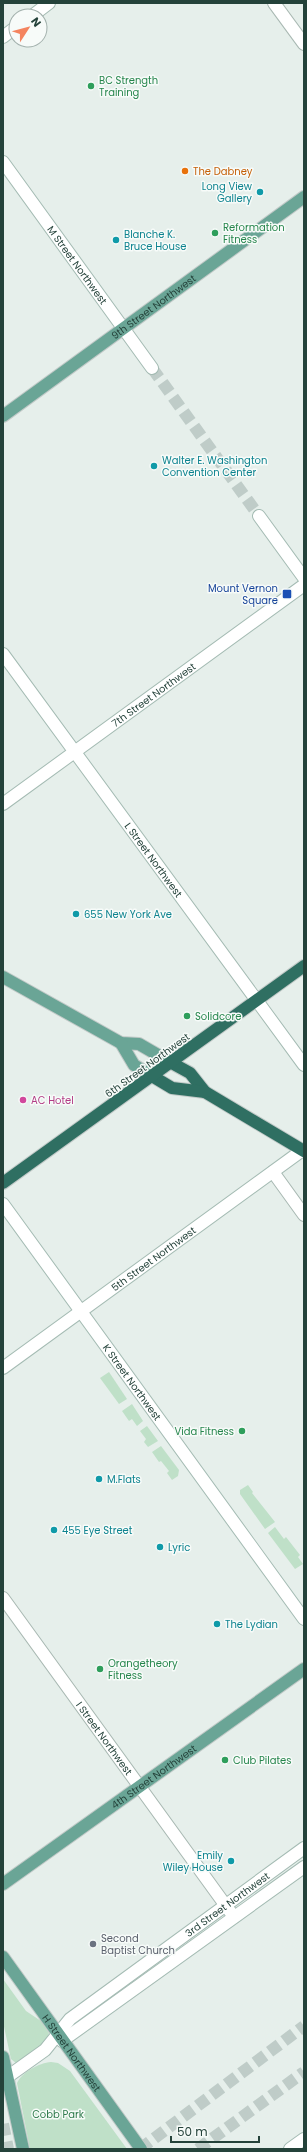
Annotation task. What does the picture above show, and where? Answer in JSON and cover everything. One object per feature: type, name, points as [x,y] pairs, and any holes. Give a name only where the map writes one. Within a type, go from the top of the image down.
[{"type":"highway","name":"6th Street Northwest","points":[[3,1183],[304,966]]},
{"type":"highway","points":[[170,1062],[190,1074],[205,1092],[303,1150]]},
{"type":"highway","points":[[152,1076],[172,1088],[205,1092]]},
{"type":"main road","name":"9th Street Northwest","points":[[3,416],[304,198]]},
{"type":"main road","points":[[3,977],[121,1043],[139,1044],[170,1062]]},
{"type":"main road","points":[[121,1043],[134,1064],[152,1076]]},
{"type":"main road","name":"4th Street Northwest","points":[[3,1884],[304,1669]]},
{"type":"main road","name":"H Street Northwest","points":[[3,1956],[60,2038],[141,2149]]},
{"type":"main road","points":[[3,2057],[5,2079],[23,2149]]},
{"type":"street","points":[[274,3],[304,44]]},
{"type":"street","name":"M Street Northwest","points":[[3,162],[152,368]]},
{"type":"street","points":[[259,516],[304,578]]},
{"type":"street","name":"7th Street Northwest","points":[[3,804],[304,585]]},
{"type":"street","name":"L Street Northwest","points":[[3,654],[304,1065]]},
{"type":"street","name":"5th Street Northwest","points":[[3,1368],[303,1150]]},
{"type":"street","points":[[273,1172],[304,1215]]},
{"type":"street","name":"K Street Northwest","points":[[3,1204],[304,1619]]},
{"type":"street","name":"I Street Northwest","points":[[3,1598],[234,1917]]},
{"type":"street","name":"3rd Street Northwest","points":[[60,2038],[70,2019],[304,1848]]},
{"type":"street","name":"3rd Street Northwest","points":[[5,2079],[60,2038],[304,1867]]},
{"type":"street","points":[[290,2149],[304,2139]]},
{"type":"green space","points":[[109,1372],[127,1399],[119,1404],[100,1378]]},
{"type":"green space","points":[[132,1404],[143,1421],[137,1426],[132,1419],[129,1421],[122,1411]]},
{"type":"green space","points":[[147,1426],[158,1441],[148,1447],[144,1442],[146,1439],[140,1431]]},
{"type":"green space","points":[[161,1446],[179,1470],[178,1476],[172,1480],[167,1473],[169,1471],[161,1461],[159,1462],[152,1452]]},
{"type":"green space","points":[[248,1485],[253,1492],[252,1493],[275,1522],[265,1529],[240,1494],[240,1490]]},
{"type":"green space","points":[[275,1527],[284,1539],[286,1537],[300,1555],[298,1557],[303,1564],[295,1569],[268,1533]]},
{"type":"green space","points":[[3,1979],[26,2011],[41,2021],[49,2033],[46,2042],[16,2063],[11,2059],[3,2022]]},
{"type":"green space","name":"Cobb Park","points":[[51,2062],[58,2063],[70,2071],[127,2149],[30,2149],[17,2083],[23,2075],[31,2069],[41,2064]]},
{"type":"tunnel","points":[[152,368],[259,516]]},
{"type":"tunnel","points":[[140,2149],[304,2026]]},
{"type":"tunnel","points":[[198,2149],[304,2072]]},
{"type":"tunnel","points":[[3,2124],[8,2149]]},
{"type":"place","name":"BC Strength Training","points":[[91,86]]},
{"type":"place","name":"The Dabney","points":[[185,171]]},
{"type":"place","name":"Long View Gallery","points":[[260,192]]},
{"type":"place","name":"Reformation Fitness","points":[[215,233]]},
{"type":"place","name":"Blanche K. Bruce House","points":[[116,240]]},
{"type":"place","name":"Walter E. Washington Convention Center","points":[[154,466]]},
{"type":"place","name":"Mount Vernon Square","points":[[287,594]]},
{"type":"place","name":"655 New York Ave","points":[[76,914]]},
{"type":"place","name":"Solidcore","points":[[187,1016]]},
{"type":"place","name":"AC Hotel","points":[[23,1100]]},
{"type":"place","name":"Vida Fitness","points":[[242,1431]]},
{"type":"place","name":"M.Flats","points":[[99,1479]]},
{"type":"place","name":"455 Eye Street","points":[[54,1530]]},
{"type":"place","name":"Lyric","points":[[160,1547]]},
{"type":"place","name":"The Lydian","points":[[217,1624]]},
{"type":"place","name":"Orangetheory Fitness","points":[[100,1669]]},
{"type":"place","name":"Club Pilates","points":[[225,1760]]},
{"type":"place","name":"Emily Wiley House","points":[[231,1861]]},
{"type":"place","name":"Second Baptist Church","points":[[93,1944]]}]
